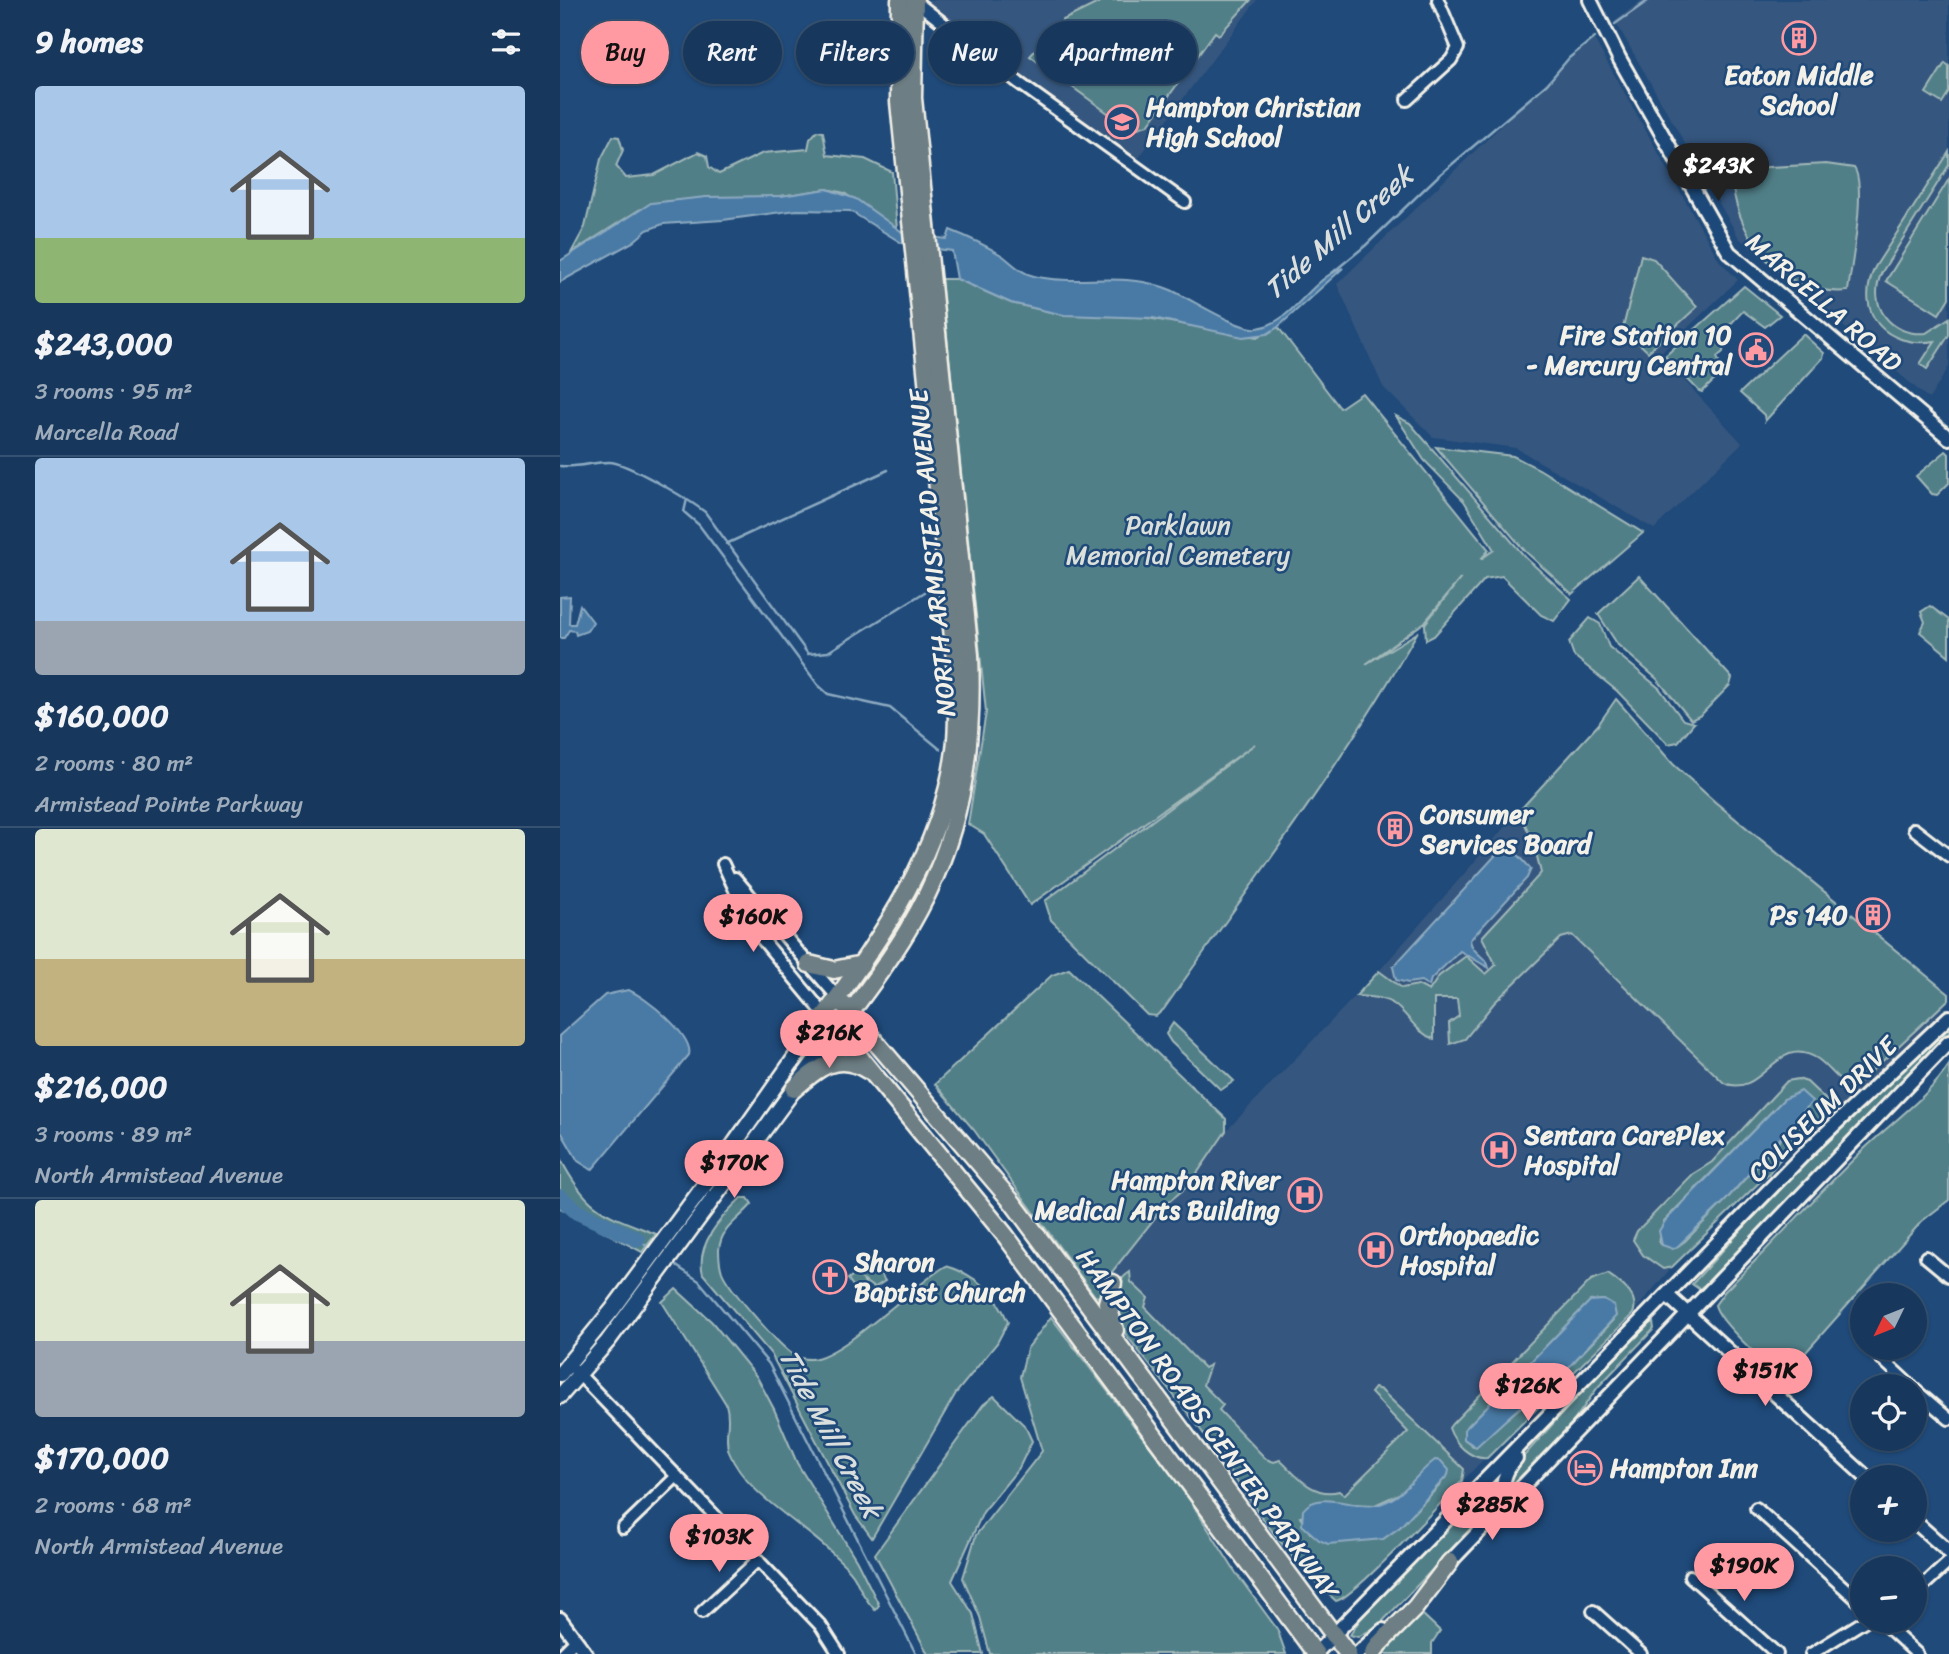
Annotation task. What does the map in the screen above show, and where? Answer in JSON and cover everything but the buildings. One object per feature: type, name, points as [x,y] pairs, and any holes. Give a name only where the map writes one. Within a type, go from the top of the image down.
[{"type":"main road","name":"NORTH ARMISTEAD AVENUE","points":[[562,1390],[570,1370],[658,1261],[677,1248],[885,965],[923,902],[952,832],[967,772],[972,721],[970,655],[922,253],[899,102],[900,0]]},
{"type":"main road","name":"NORTH ARMISTEAD AVENUE","points":[[914,0],[914,99],[919,233]]},
{"type":"main road","name":"NORTH ARMISTEAD AVENUE","points":[[658,1261],[666,1238],[896,913],[922,860],[949,777],[957,722],[954,648],[922,253]]},
{"type":"main road","points":[[808,964],[834,970],[862,964]]},
{"type":"main road","points":[[885,965],[866,1001],[868,1020],[920,1083],[948,1125]]},
{"type":"main road","name":"HAMPTON ROADS CENTER PARKWAY","points":[[838,998],[1013,1203],[1348,1654]]},
{"type":"main road","name":"HAMPTON ROADS CENTER PARKWAY","points":[[825,1016],[1006,1235],[1316,1654]]},
{"type":"main road","points":[[794,1089],[825,1065],[837,1061],[858,1064],[875,1074]]},
{"type":"main road","points":[[1113,1283],[1107,1303],[1113,1326],[1175,1410],[1193,1444]]},
{"type":"main road","points":[[1373,1654],[1378,1645],[1415,1608],[1450,1562]]},
{"type":"street","points":[[914,0],[1019,83],[1185,202]]},
{"type":"street","points":[[1406,100],[1451,60],[1458,48],[1438,0]]},
{"type":"street","name":"MARCELLA ROAD","points":[[1590,0],[1625,69],[1729,253],[1949,438]]},
{"type":"street","points":[[1914,829],[1949,856]]},
{"type":"street","points":[[825,1016],[752,927],[723,864],[838,998]]},
{"type":"street","name":"COLISEUM DRIVE","points":[[1316,1654],[1811,1147],[1949,1017]]},
{"type":"street","name":"COLISEUM DRIVE","points":[[1357,1654],[1450,1562],[1949,1042]]},
{"type":"street","points":[[1926,1257],[1949,1276]]},
{"type":"street","points":[[1667,1294],[1853,1465]]},
{"type":"street","points":[[1505,1504],[1503,1485],[1508,1467],[1566,1408],[1606,1356]]},
{"type":"street","points":[[1883,1360],[1899,1374]]},
{"type":"street","points":[[570,1370],[677,1476],[821,1626],[838,1654]]},
{"type":"street","points":[[1927,1399],[1949,1419]]},
{"type":"street","points":[[623,1528],[677,1476]]},
{"type":"street","points":[[1756,1508],[1850,1593]]},
{"type":"street","points":[[1927,1533],[1949,1552]]},
{"type":"street","points":[[702,1612],[758,1560]]},
{"type":"street","points":[[1927,1582],[1949,1562]]},
{"type":"street","points":[[1690,1576],[1777,1654]]},
{"type":"street","points":[[1593,1611],[1641,1654]]},
{"type":"street","points":[[560,1619],[586,1654]]},
{"type":"street","points":[[1811,1654],[1850,1630]]},
{"type":"street","points":[[1894,1633],[1917,1654]]},
{"type":"street","points":[[562,1654],[576,1640]]},
{"type":"shaded area","points":[[925,0],[1257,0],[1197,80],[1197,21],[1036,21],[1036,84],[1194,84],[1135,163],[1022,81],[1022,21],[946,21],[925,4]]},
{"type":"shaded area","points":[[1642,0],[1949,0],[1949,367],[1929,399],[1739,238],[1615,21]]},
{"type":"shaded area","points":[[1593,37],[1719,260],[1738,280],[1660,354],[1742,443],[1654,529],[1516,448],[1433,437],[1383,387],[1337,284]]},
{"type":"shaded area","points":[[827,189],[856,199],[905,234],[947,239],[950,230],[1003,256],[1029,275],[1051,279],[1119,280],[1154,284],[1249,328],[1270,324],[1281,318],[1321,281],[1343,268],[1278,327],[1267,334],[1243,337],[1153,318],[1064,315],[1011,303],[957,279],[952,251],[905,245],[850,211],[797,210],[723,220],[663,224],[647,230],[633,242],[560,282],[560,261],[651,203],[706,197],[781,196]]},
{"type":"shaded area","points":[[570,596],[569,624],[575,624],[580,605],[593,622],[587,631],[576,635],[575,631],[569,630],[564,638],[560,638],[560,597]]},
{"type":"shaded area","name":"Sentara CarePlex Hospital","points":[[1616,699],[1673,764],[1949,994],[1949,1000],[1932,1021],[1835,1113],[1794,1141],[1769,1173],[1672,1267],[1621,1327],[1556,1391],[1531,1411],[1344,1600],[1336,1601],[1294,1558],[1230,1475],[1194,1421],[1143,1359],[1101,1298],[1104,1282],[1166,1204],[1189,1184],[1226,1131],[1379,971],[1560,764],[1598,725]]},
{"type":"shaded area","points":[[1505,845],[1513,849],[1531,869],[1527,878],[1470,940],[1489,968],[1460,951],[1431,979],[1429,986],[1421,981],[1408,983],[1396,980],[1393,967]]},
{"type":"shaded area","points":[[628,990],[667,1018],[684,1038],[689,1047],[689,1055],[592,1170],[578,1161],[560,1130],[560,1035],[605,995]]},
{"type":"shaded area","points":[[1801,1091],[1812,1101],[1810,1104],[1725,1201],[1678,1246],[1673,1249],[1662,1245],[1659,1231],[1665,1221],[1784,1099]]},
{"type":"shaded area","points":[[1604,1300],[1614,1306],[1616,1316],[1567,1369],[1536,1392],[1476,1447],[1464,1439],[1464,1430],[1590,1301]]},
{"type":"shaded area","points":[[1435,1460],[1441,1461],[1449,1470],[1448,1475],[1400,1527],[1383,1539],[1328,1544],[1302,1525],[1303,1510],[1318,1501],[1366,1506],[1385,1502],[1401,1493]]},
{"type":"green space","points":[[1104,0],[1251,0],[1219,35],[1215,32],[1197,57],[1197,21],[1063,20]]},
{"type":"green space","points":[[1036,49],[1036,60],[1030,56]]},
{"type":"green space","points":[[1945,63],[1949,66],[1949,92],[1942,103],[1926,93]]},
{"type":"green space","points":[[1068,84],[1178,84],[1148,125],[1131,130]]},
{"type":"green space","points":[[817,131],[823,132],[827,155],[865,159],[892,172],[897,229],[844,193],[827,189],[781,196],[668,201],[639,210],[571,253],[585,227],[601,159],[613,136],[619,137],[623,150],[616,166],[626,178],[654,175],[698,152],[707,156],[709,167],[719,174],[763,153],[808,149],[810,139]]},
{"type":"green space","points":[[1949,152],[1949,165],[1882,272],[1878,284],[1880,307],[1892,324],[1902,330],[1926,333],[1949,318],[1949,335],[1927,369],[1920,364],[1935,341],[1902,339],[1879,325],[1868,300],[1869,284],[1875,267]]},
{"type":"green space","points":[[1826,164],[1854,168],[1858,177],[1859,208],[1848,291],[1823,290],[1800,283],[1780,272],[1750,237],[1740,216],[1734,193],[1731,169]]},
{"type":"green space","points":[[1949,179],[1949,298],[1939,314],[1886,281]]},
{"type":"green space","points":[[1641,255],[1654,259],[1697,307],[1648,352],[1623,328]]},
{"type":"green space","name":"Parklawn Memorial Cemetery","points":[[941,279],[957,279],[1011,303],[1064,315],[1130,315],[1257,337],[1278,327],[1340,408],[1362,393],[1489,550],[1481,559],[1494,550],[1464,501],[1424,460],[1396,416],[1410,423],[1526,558],[1571,599],[1554,621],[1541,615],[1502,576],[1485,579],[1434,636],[1426,640],[1425,624],[1461,578],[1425,622],[1366,664],[1417,633],[1358,730],[1295,824],[1164,1009],[1156,1016],[1147,1015],[1051,920],[1045,901],[1255,744],[1030,905],[984,834],[968,824],[986,712]]},
{"type":"green space","points":[[1744,286],[1780,315],[1765,327],[1743,311],[1720,335],[1724,341],[1723,352],[1717,357],[1723,372],[1702,392],[1699,391],[1665,356]]},
{"type":"green space","points":[[1803,334],[1824,353],[1823,358],[1765,421],[1764,415],[1740,393]]},
{"type":"green space","points":[[1436,447],[1513,456],[1643,533],[1572,594],[1525,551]]},
{"type":"green space","points":[[1946,451],[1949,454],[1949,483],[1937,495],[1932,494],[1916,476]]},
{"type":"green space","points":[[1639,576],[1732,678],[1730,685],[1701,715],[1691,720],[1657,679],[1618,645],[1598,614]]},
{"type":"green space","points":[[1930,606],[1949,620],[1949,656],[1920,632],[1925,622],[1921,612]]},
{"type":"green space","points":[[1590,618],[1600,624],[1609,647],[1659,688],[1683,720],[1694,723],[1678,742],[1668,744],[1617,691],[1574,656],[1569,642]]},
{"type":"green space","points":[[1616,699],[1673,764],[1715,802],[1949,994],[1949,999],[1860,1082],[1847,1085],[1818,1059],[1803,1053],[1780,1059],[1750,1082],[1738,1085],[1724,1083],[1572,935],[1561,938],[1494,1003],[1465,1039],[1450,1044],[1449,1023],[1459,1016],[1457,999],[1434,999],[1434,1039],[1418,1029],[1391,1002],[1356,996],[1379,971],[1402,988],[1418,985],[1429,991],[1439,976],[1466,956],[1486,974],[1496,965],[1482,937],[1541,873],[1534,844],[1519,811],[1598,725]]},
{"type":"green space","points":[[1069,969],[1226,1119],[1226,1131],[1189,1185],[1166,1204],[1104,1282],[1101,1298],[1095,1296],[974,1130],[935,1084],[1052,975]]},
{"type":"green space","points":[[1173,1023],[1234,1081],[1221,1090],[1171,1042],[1166,1034]]},
{"type":"green space","points":[[1949,1026],[1949,1036],[1711,1280],[1699,1289],[1692,1284],[1789,1178]]},
{"type":"green space","points":[[1949,1065],[1949,1200],[1922,1221],[1867,1283],[1850,1283],[1850,1302],[1799,1360],[1780,1373],[1733,1332],[1715,1305],[1725,1291],[1844,1169],[1940,1077]]},
{"type":"green space","points":[[1798,1079],[1807,1082],[1827,1101],[1825,1120],[1794,1144],[1769,1173],[1672,1267],[1663,1269],[1643,1255],[1633,1240],[1637,1231],[1693,1174],[1712,1162],[1787,1081]],"holes":[[[1784,1099],[1807,1110],[1685,1241],[1678,1246],[1662,1245],[1659,1242],[1664,1221]]]},
{"type":"green space","points":[[560,1158],[579,1190],[599,1208],[656,1234],[642,1252],[560,1208],[560,1204],[576,1211],[560,1189]]},
{"type":"green space","points":[[741,1198],[748,1198],[752,1204],[723,1235],[719,1250],[722,1272],[755,1317],[795,1356],[811,1359],[841,1346],[946,1266],[966,1274],[984,1287],[998,1303],[1008,1322],[997,1343],[956,1393],[872,1538],[855,1515],[771,1354],[703,1274],[706,1242],[726,1213]]},
{"type":"green space","points":[[868,1263],[873,1263],[885,1281],[874,1288],[863,1280],[866,1286],[858,1293],[848,1279],[855,1274],[861,1278],[858,1272]]},
{"type":"green space","points":[[1130,1272],[1131,1282],[1148,1298],[1145,1307],[1204,1368],[1210,1365],[1203,1385],[1223,1405],[1219,1410],[1266,1459],[1274,1462],[1280,1460],[1306,1484],[1321,1491],[1339,1491],[1344,1495],[1408,1432],[1371,1393],[1375,1388],[1381,1390],[1464,1469],[1462,1481],[1379,1567],[1346,1596],[1336,1601],[1277,1538],[1194,1421],[1114,1319],[1117,1287]],"holes":[[[1440,1485],[1400,1527],[1383,1539],[1310,1533],[1300,1517],[1347,1504],[1375,1505],[1403,1492]]]},
{"type":"green space","points":[[1608,1274],[1618,1282],[1632,1296],[1633,1314],[1487,1458],[1469,1453],[1459,1445],[1449,1428],[1591,1280]],"holes":[[[1604,1300],[1613,1321],[1564,1372],[1473,1446],[1464,1439],[1464,1430],[1590,1301]]]},
{"type":"green space","points":[[676,1289],[712,1322],[757,1377],[797,1463],[857,1561],[879,1605],[875,1610],[845,1566],[820,1542],[761,1495],[737,1467],[727,1446],[726,1404],[662,1302]]},
{"type":"green space","points":[[1051,1317],[1186,1494],[1236,1573],[1277,1629],[1286,1654],[990,1654],[980,1617],[963,1578],[976,1535],[1042,1451],[1020,1377],[1027,1349]]},
{"type":"green space","points":[[1653,1322],[1654,1329],[1598,1387],[1566,1432],[1516,1485],[1510,1485],[1513,1468],[1639,1330]]},
{"type":"green space","points":[[994,1396],[1025,1426],[1032,1441],[1019,1468],[983,1512],[952,1581],[973,1614],[983,1654],[928,1654],[875,1554],[983,1405]]},
{"type":"green space","points":[[1500,1474],[1496,1502],[1485,1515],[1379,1625],[1358,1637],[1350,1635],[1361,1618]]},
{"type":"green space","points":[[1420,1612],[1440,1631],[1432,1643],[1432,1654],[1382,1654]]},
{"type":"waterway","name":"Tide Mill Creek","points":[[1615,24],[1649,0]]},
{"type":"waterway","name":"Tide Mill Creek","points":[[1332,273],[1365,246],[1437,177],[1547,84],[1569,58],[1595,37]]},
{"type":"waterway","points":[[560,466],[603,462],[618,464],[658,482],[705,512],[808,654],[828,652],[941,582]]},
{"type":"waterway","points":[[726,544],[888,470]]},
{"type":"waterway","points":[[687,499],[684,512],[699,525],[818,685],[828,694],[890,708],[940,749]]},
{"type":"waterway","name":"Tide Mill Creek","points":[[560,1197],[577,1212],[637,1239]]},
{"type":"waterway","name":"Tide Mill Creek","points":[[637,1239],[652,1250]]},
{"type":"waterway","name":"Tide Mill Creek","points":[[672,1263],[699,1281],[769,1364],[916,1654]]},
{"type":"place","name":"Eaton Middle School","points":[[1799,38]]},
{"type":"place","name":"Hampton Christian High School","points":[[1122,122]]},
{"type":"place","name":"Fire Station 10 - Mercury Central","points":[[1756,350]]},
{"type":"place","name":"Consumer Services Board","points":[[1395,829]]},
{"type":"place","name":"Ps 140","points":[[1873,915]]},
{"type":"place","name":"Sentara CarePlex Hospital","points":[[1499,1150]]},
{"type":"place","name":"Hampton River Medical Arts Building","points":[[1305,1195]]},
{"type":"place","name":"Orthopaedic Hospital","points":[[1376,1250]]},
{"type":"place","name":"Sharon Baptist Church","points":[[830,1277]]},
{"type":"place","name":"Hampton Inn","points":[[1585,1468]]}]
